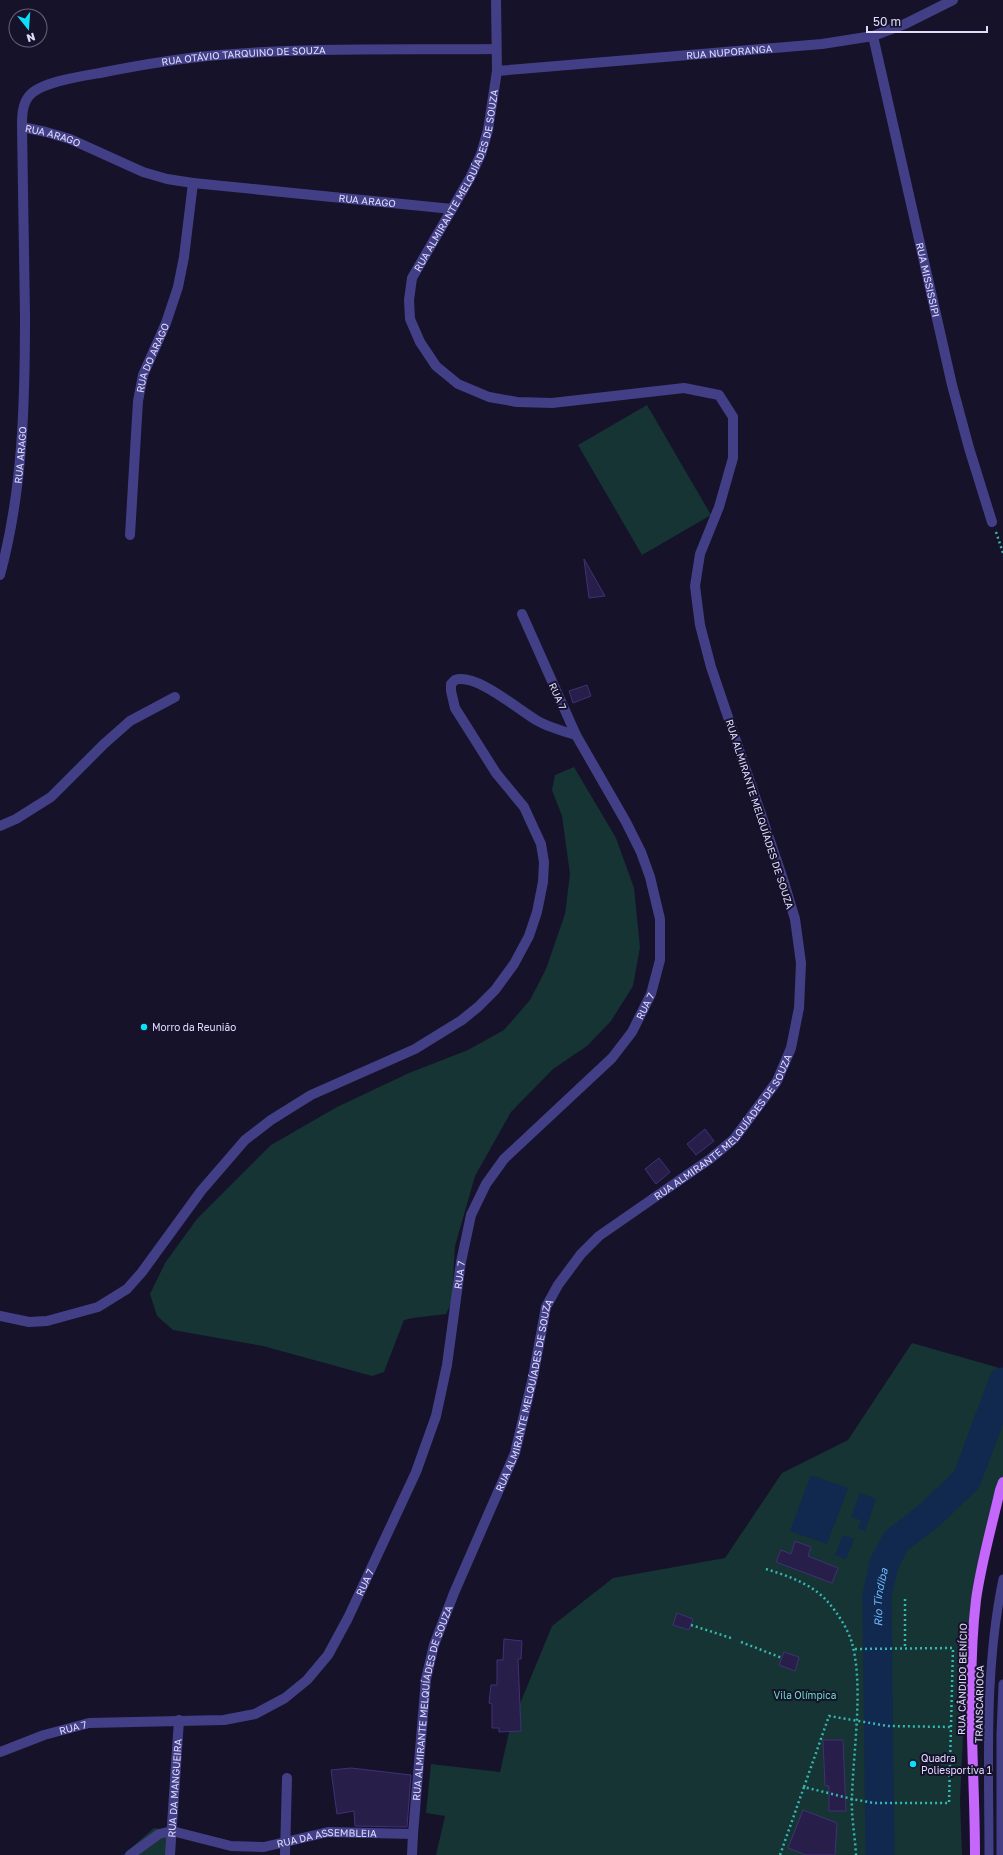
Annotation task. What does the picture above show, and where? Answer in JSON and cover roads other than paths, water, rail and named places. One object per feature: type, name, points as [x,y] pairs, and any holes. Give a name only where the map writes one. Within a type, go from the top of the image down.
[{"type":"main road","name":"RUA CÂNDIDO BENÍCIO","points":[[976,1855],[972,1679],[973,1634],[976,1599],[1003,1482]]},
{"type":"street","name":"RUA ALMIRANTE MELQUÍADES DE SOUZA","points":[[412,1855],[426,1679],[434,1645],[454,1593],[515,1453],[533,1377],[546,1307],[558,1285],[581,1254],[599,1236],[710,1159],[734,1139],[777,1081],[791,1048],[799,1008],[801,963],[795,919],[783,879],[711,667],[700,625],[695,586],[700,554],[719,507],[733,458],[733,417],[719,395],[684,388],[552,403],[517,402],[489,397],[458,384],[436,366],[420,342],[410,319],[409,300],[412,278],[470,178],[481,154],[488,130],[497,71],[496,0]]},
{"type":"street","name":"RUA NUPORANGA","points":[[497,71],[822,44],[873,36],[905,24],[953,0]]},
{"type":"street","name":"RUA MISSISSIPI","points":[[873,36],[952,385],[969,448],[992,522]]},
{"type":"street","name":"RUA OTÁVIO TARQUINO DE SOUZA","points":[[22,128],[23,106],[30,95],[47,85],[74,77],[151,64],[219,55],[288,51],[496,49]]},
{"type":"street","name":"RUA ARAGO","points":[[0,575],[20,465],[25,378],[22,128],[46,132],[70,139],[143,172],[166,179],[193,184],[452,209]]},
{"type":"street","name":"RUA DO ARAGO","points":[[130,536],[138,401],[143,375],[166,323],[178,287],[184,257],[193,184]]},
{"type":"street","name":"RUA 7","points":[[0,1752],[44,1734],[89,1723],[224,1720],[255,1714],[285,1698],[302,1685],[328,1655],[348,1618],[416,1472],[436,1416],[447,1366],[461,1262],[472,1214],[486,1184],[504,1159],[612,1058],[632,1032],[651,994],[660,960],[660,919],[650,877],[641,852],[626,822],[576,736],[522,614]]},
{"type":"street","points":[[0,1316],[29,1322],[47,1321],[98,1307],[127,1290],[200,1191],[245,1140],[271,1120],[311,1096],[415,1049],[462,1020],[495,990],[514,964],[529,936],[537,912],[543,882],[544,862],[541,844],[524,807],[496,773],[455,708],[451,690],[451,684],[454,680],[461,678],[466,679],[487,689],[536,720],[576,736]]},
{"type":"street","points":[[0,826],[16,819],[51,797],[104,744],[130,721],[175,697]]},
{"type":"street","name":"RUA DA MANGUEIRA","points":[[170,1855],[179,1720]]},
{"type":"street","points":[[285,1855],[287,1778]]},
{"type":"street","name":"RUA DA ASSEMBLEIA","points":[[172,1831],[231,1846],[264,1847],[328,1832],[413,1834]]},
{"type":"street","points":[[130,1855],[159,1834],[172,1831]]},
{"type":"lane","name":"TRANSCARIOCA","points":[[989,1855],[989,1684],[992,1646],[1003,1579]]},
{"type":"lane","points":[[1001,1855],[1001,1734],[1003,1684]]},
{"type":"water","points":[[811,1475],[848,1488],[827,1544],[790,1531]]},
{"type":"water","points":[[860,1493],[876,1499],[865,1531],[858,1528],[861,1520],[851,1517]]},
{"type":"water","points":[[843,1535],[854,1539],[846,1559],[835,1555]]},
{"type":"waterway","name":"Rio Tindiba","points":[[880,1855],[877,1596],[884,1564],[896,1541],[931,1514],[967,1479],[1003,1382]]},
{"type":"place","name":"Morro da Reunião","points":[[144,1027]]},
{"type":"place","name":"Quadra Poliesportiva 1","points":[[913,1764]]},
{"type":"park label","name":"Vila Olímpica","points":[[805,1695]]}]
